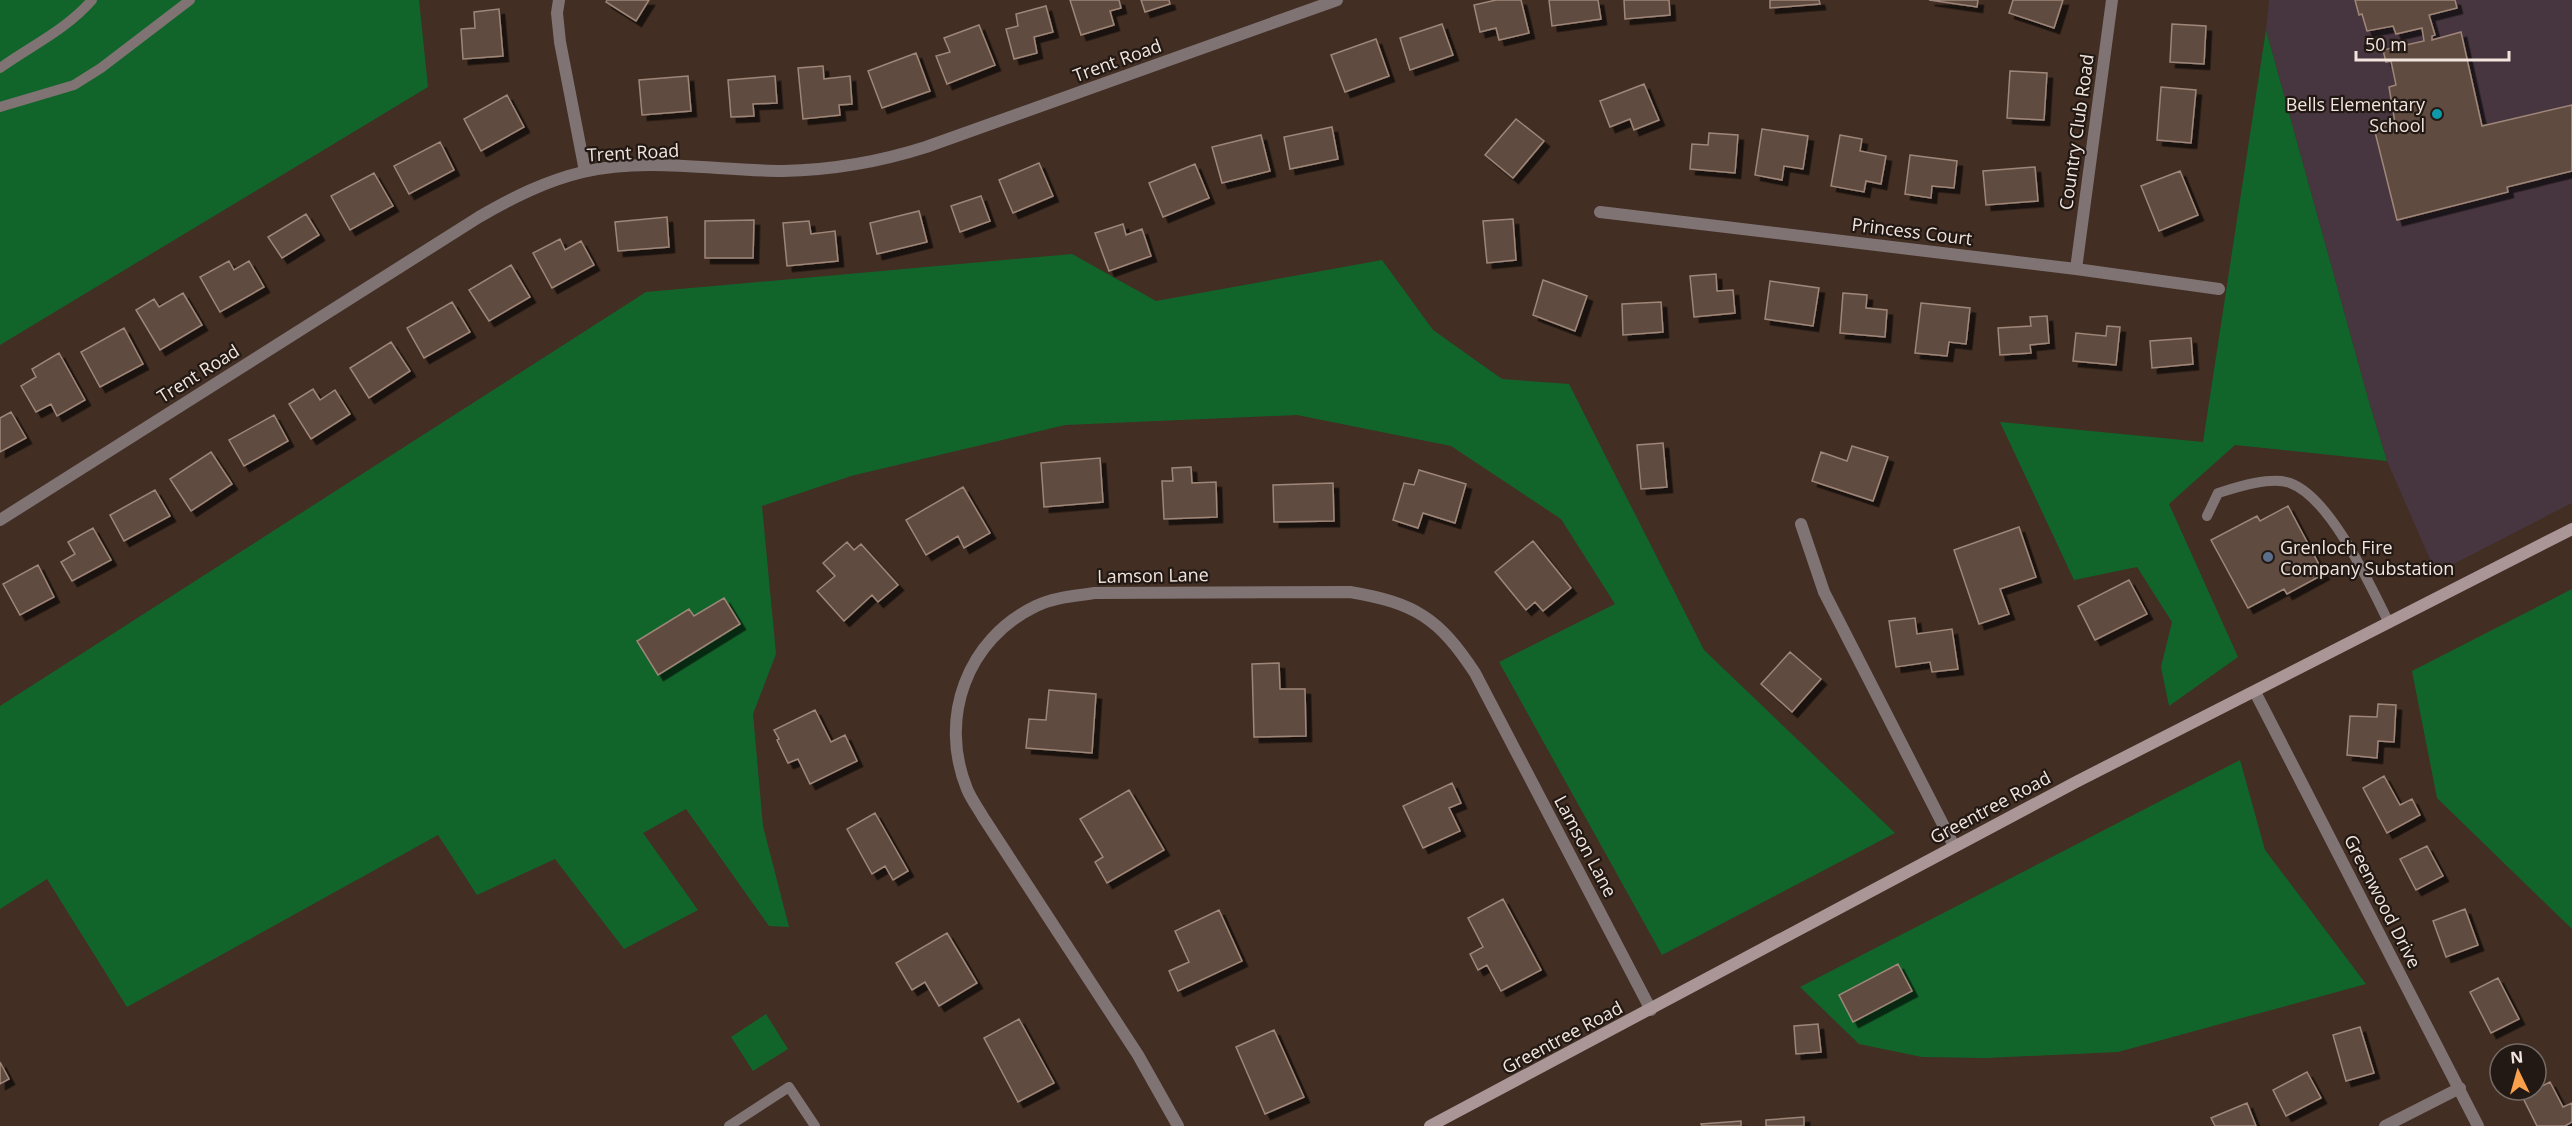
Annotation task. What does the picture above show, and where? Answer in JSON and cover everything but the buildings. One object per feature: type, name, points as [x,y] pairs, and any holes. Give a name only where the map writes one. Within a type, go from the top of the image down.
[{"type":"street","points":[[558,0],[560,42],[585,171]]},
{"type":"street","name":"Trent Road","points":[[0,520],[479,217],[538,186],[585,171],[638,166],[803,170],[845,167],[870,162],[937,143],[1337,0]]},
{"type":"street","name":"Country Club Road","points":[[2076,268],[2112,0]]},
{"type":"street","name":"Princess Court","points":[[1600,212],[2076,268],[2219,289]]},
{"type":"street","points":[[1801,524],[1824,592],[1954,846]]},
{"type":"street","name":"Greentree Road","points":[[1430,1126],[1651,1010],[1954,846],[2572,529]]},
{"type":"street","name":"Lamson Lane","points":[[1178,1126],[1138,1055],[983,817],[967,789],[957,755],[957,722],[961,691],[973,662],[990,639],[1012,619],[1038,605],[1067,597],[1095,592],[1350,592],[1405,605],[1431,621],[1455,643],[1475,673],[1651,1010]]},
{"type":"street","name":"Greenwood Drive","points":[[2255,693],[2478,1126]]},
{"type":"street","points":[[2385,1126],[2460,1088]]},
{"type":"lane","points":[[0,68],[32,45],[62,28],[92,0]]},
{"type":"lane","points":[[0,107],[74,85],[101,68],[190,0]]},
{"type":"lane","points":[[2207,516],[2218,492],[2250,482],[2289,482],[2308,494],[2326,511],[2389,623]]},
{"type":"lane","points":[[729,1126],[789,1087],[814,1126]]},
{"type":"shaded area","points":[[2269,0],[2572,0],[2572,503],[2436,573],[2387,461],[2369,402],[2266,30]]},
{"type":"green space","points":[[0,0],[419,0],[428,87],[0,345]]},
{"type":"green space","points":[[2266,30],[2387,461],[2235,445],[2169,504],[2238,657],[2169,706],[2161,667],[2172,622],[2137,567],[2074,580],[2000,422],[2203,442]]},
{"type":"green space","points":[[1072,254],[1156,301],[1382,260],[1433,330],[1502,379],[1569,384],[1704,650],[1895,833],[1662,955],[1499,662],[1615,604],[1561,519],[1451,446],[1297,415],[1065,425],[851,476],[762,506],[776,654],[753,714],[763,826],[789,927],[769,926],[686,809],[643,833],[698,910],[624,949],[555,859],[477,895],[438,835],[127,1007],[47,879],[0,909],[0,706],[646,292]]},
{"type":"green space","points":[[2572,589],[2572,929],[2437,798],[2412,671]]},
{"type":"green space","points":[[2240,760],[2265,850],[2366,984],[2118,1052],[1986,1058],[1922,1057],[1859,1044],[1800,987]]},
{"type":"green space","points":[[766,1014],[788,1049],[753,1071],[731,1037]]},
{"type":"place","name":"Bells Elementary School","points":[[2437,114]]},
{"type":"place","name":"Grenloch Fire Company Substation","points":[[2268,557]]}]
